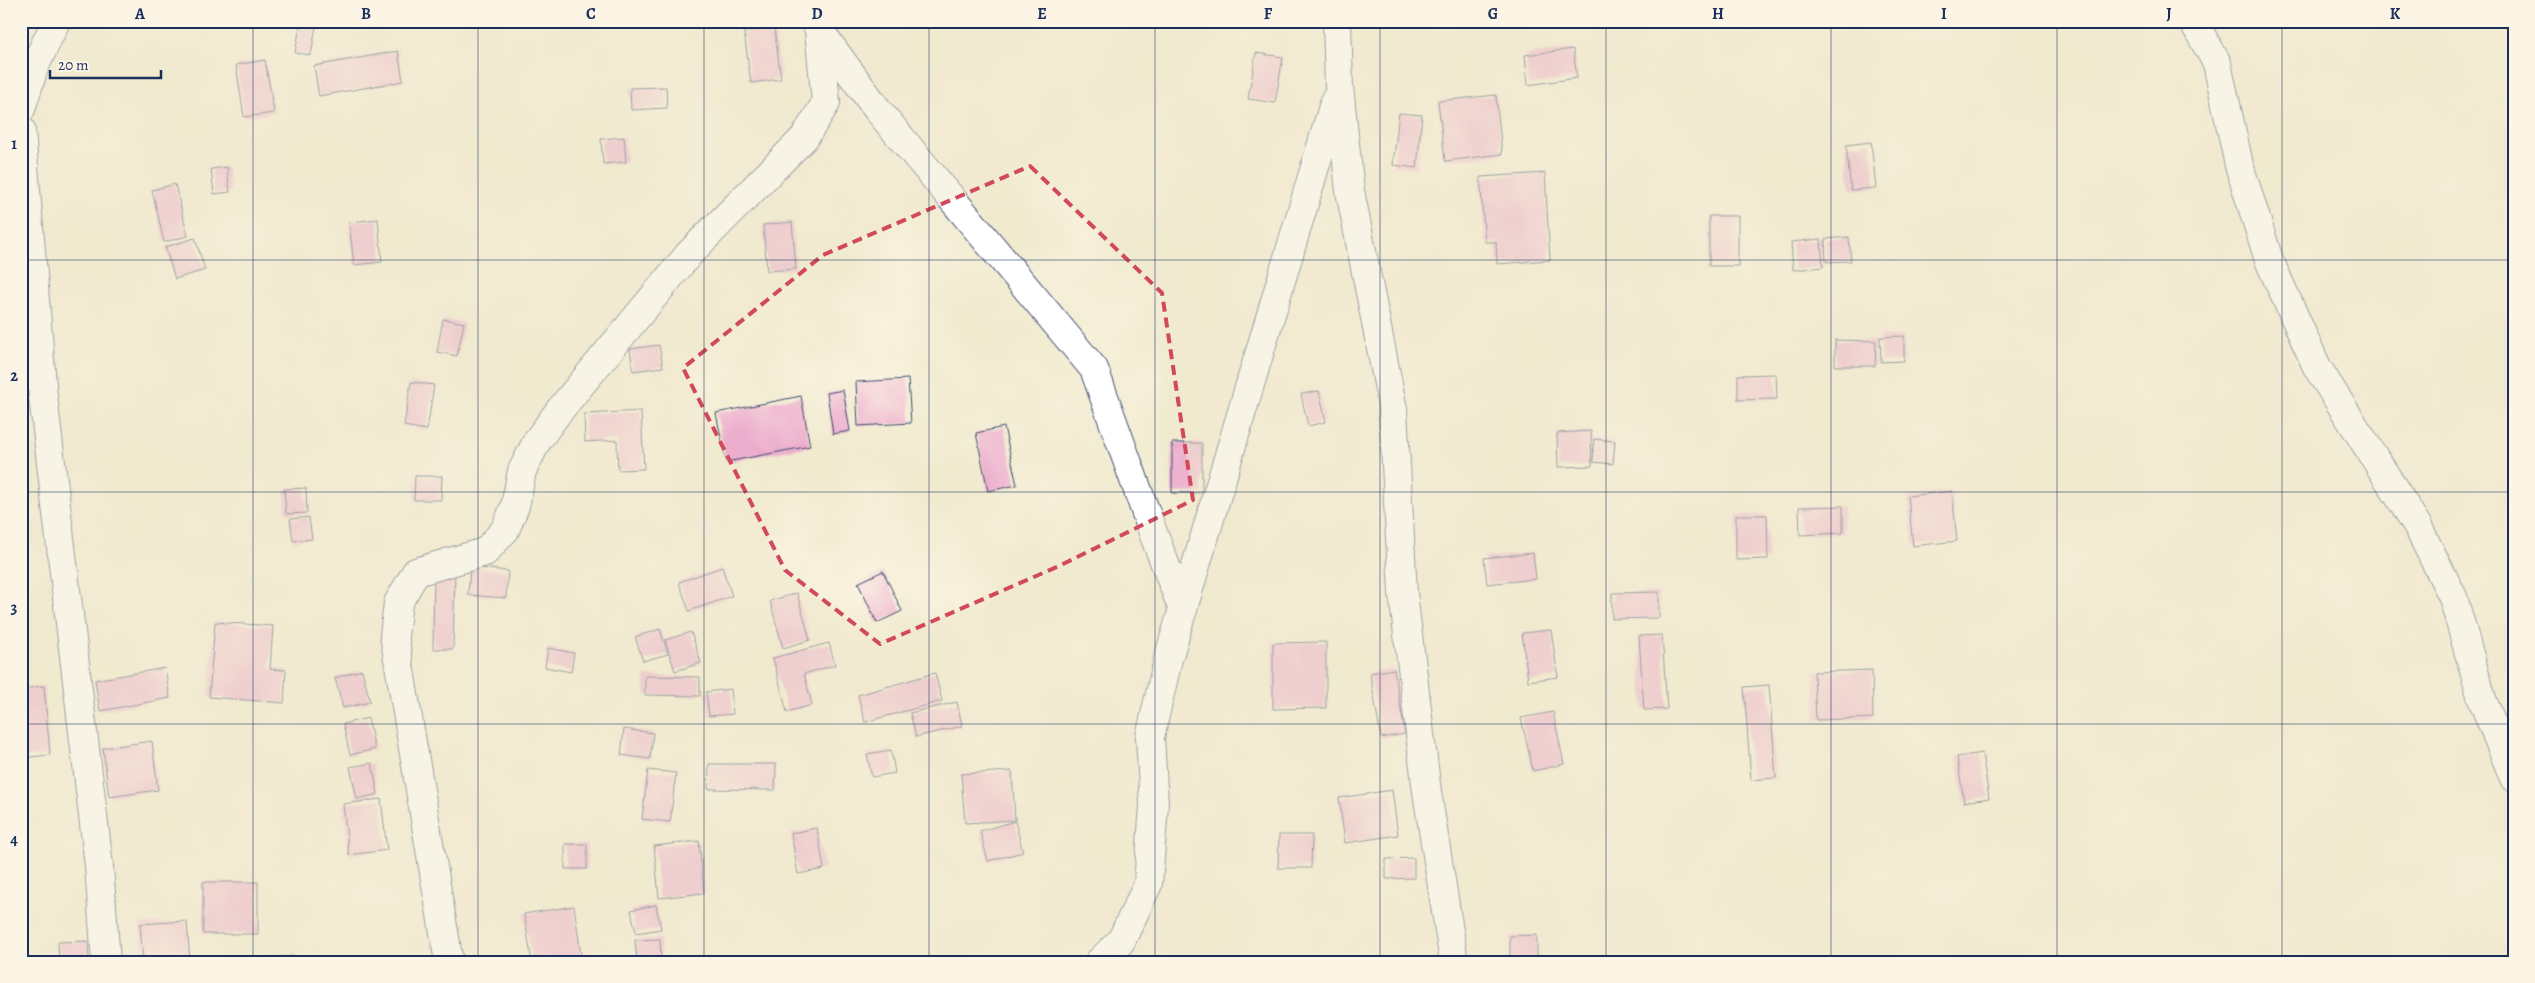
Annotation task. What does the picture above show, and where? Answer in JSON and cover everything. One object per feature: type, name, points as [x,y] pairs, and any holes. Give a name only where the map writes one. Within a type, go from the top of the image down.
[{"type":"street","points":[[21,109],[34,68],[56,21]]},
{"type":"street","points":[[1338,21],[1339,87],[1350,191],[1393,409],[1404,593],[1427,792],[1454,962]]},
{"type":"street","points":[[2193,21],[2217,63],[2239,166],[2269,260],[2317,367],[2417,525],[2453,597],[2482,698],[2514,778]]},
{"type":"street","points":[[817,26],[878,109],[1094,369],[1183,610]]},
{"type":"street","points":[[449,962],[394,635],[398,603],[416,572],[485,552],[505,530],[515,506],[522,471],[537,440],[558,411],[689,254],[804,138],[826,103],[817,26]]},
{"type":"street","points":[[1099,962],[1121,941],[1148,884],[1154,805],[1150,737],[1168,660],[1339,87]]},
{"type":"street","points":[[21,130],[31,364],[99,866],[106,962]]},
{"type":"highlighted area","points":[[1030,166],[1162,293],[1193,500],[1059,566],[880,644],[785,570],[683,368],[823,255]]},
{"type":"building","points":[[301,21],[317,21],[311,55],[295,53]]},
{"type":"building","points":[[774,27],[781,79],[751,83],[744,32]]},
{"type":"building","points":[[1573,49],[1577,78],[1528,85],[1525,55]]},
{"type":"building","points":[[398,51],[403,81],[319,96],[314,66]]},
{"type":"building","points":[[1256,53],[1283,57],[1275,103],[1248,99]]},
{"type":"building","points":[[265,60],[274,113],[244,117],[236,65]]},
{"type":"building","points":[[666,87],[667,108],[631,110],[630,88]]},
{"type":"building","points":[[1496,95],[1502,154],[1445,161],[1438,101]]},
{"type":"building","points":[[1399,113],[1422,115],[1417,168],[1393,165]]},
{"type":"building","points":[[624,137],[626,162],[603,164],[601,139]]},
{"type":"building","points":[[1871,142],[1876,188],[1851,190],[1846,145]]},
{"type":"building","points":[[227,167],[230,192],[214,194],[211,169]]},
{"type":"building","points":[[1545,173],[1550,260],[1497,264],[1496,242],[1485,242],[1480,177]]},
{"type":"building","points":[[175,184],[188,236],[164,242],[152,190]]},
{"type":"building","points":[[1709,216],[1738,216],[1738,266],[1709,266]]},
{"type":"building","points":[[378,219],[382,262],[354,265],[349,222]]},
{"type":"building","points":[[792,222],[796,269],[767,271],[763,225]]},
{"type":"building","points":[[1849,237],[1851,261],[1826,262],[1825,239]]},
{"type":"building","points":[[195,238],[205,270],[175,279],[165,247]]},
{"type":"building","points":[[1821,239],[1823,267],[1793,270],[1791,242]]},
{"type":"building","points":[[443,319],[464,323],[457,356],[437,352]]},
{"type":"building","points":[[1904,336],[1904,361],[1881,362],[1880,337]]},
{"type":"building","points":[[1835,340],[1876,341],[1875,366],[1835,366]]},
{"type":"building","points":[[659,345],[663,367],[633,371],[630,349]]},
{"type":"building","points":[[1776,374],[1777,399],[1738,400],[1738,375]]},
{"type":"building","points":[[908,379],[911,423],[858,426],[856,382]]},
{"type":"building","points":[[411,382],[434,385],[427,430],[404,426]]},
{"type":"building","points":[[843,390],[850,431],[833,434],[827,393]]},
{"type":"building","points":[[1319,391],[1326,422],[1308,426],[1301,394]]},
{"type":"building","points":[[801,396],[810,446],[726,462],[716,413]]},
{"type":"building","points":[[641,411],[644,469],[618,470],[617,440],[585,442],[584,414]]},
{"type":"building","points":[[1004,427],[1017,485],[988,491],[976,433]]},
{"type":"building","points":[[1591,431],[1592,466],[1558,467],[1557,433]]},
{"type":"building","points":[[1594,439],[1615,441],[1613,464],[1593,462]]},
{"type":"building","points":[[1172,443],[1202,443],[1202,493],[1172,493]]},
{"type":"building","points":[[415,476],[442,476],[441,500],[414,500]]},
{"type":"building","points":[[306,488],[307,513],[286,514],[284,489]]},
{"type":"building","points":[[1952,491],[1957,541],[1913,546],[1908,496]]},
{"type":"building","points":[[1843,506],[1843,533],[1800,535],[1799,507]]},
{"type":"building","points":[[1736,515],[1767,515],[1768,559],[1736,560]]},
{"type":"building","points":[[309,517],[312,539],[293,541],[290,519]]},
{"type":"building","points":[[1533,553],[1536,579],[1487,584],[1484,558]]},
{"type":"building","points":[[470,567],[508,571],[506,598],[468,595]]},
{"type":"building","points":[[722,567],[732,596],[689,611],[679,582]]},
{"type":"building","points":[[434,570],[455,570],[453,649],[433,649]]},
{"type":"building","points":[[883,571],[902,611],[877,623],[858,583]]},
{"type":"building","points":[[1659,592],[1659,618],[1612,619],[1612,593]]},
{"type":"building","points":[[797,593],[810,640],[783,648],[770,601]]},
{"type":"building","points":[[215,622],[273,626],[270,669],[286,670],[284,703],[209,697]]},
{"type":"building","points":[[660,629],[668,654],[643,661],[635,637]]},
{"type":"building","points":[[1551,630],[1558,677],[1528,681],[1522,633]]},
{"type":"building","points":[[691,632],[701,663],[675,671],[665,640]]},
{"type":"building","points":[[1662,635],[1667,709],[1644,710],[1639,636]]},
{"type":"building","points":[[1326,642],[1326,708],[1273,709],[1273,643]]},
{"type":"building","points":[[829,643],[835,665],[804,674],[812,705],[787,712],[773,658]]},
{"type":"building","points":[[548,648],[574,653],[571,672],[545,667]]},
{"type":"building","points":[[165,668],[170,698],[100,711],[95,680]]},
{"type":"building","points":[[1394,669],[1405,734],[1381,738],[1370,673]]},
{"type":"building","points":[[362,670],[370,702],[343,708],[335,678]]},
{"type":"building","points":[[1872,670],[1873,718],[1816,720],[1814,672]]},
{"type":"building","points":[[935,673],[942,701],[865,722],[858,695]]},
{"type":"building","points":[[645,676],[700,677],[700,696],[645,695]]},
{"type":"building","points":[[1769,685],[1776,778],[1751,780],[1744,687]]},
{"type":"building","points":[[44,686],[50,755],[21,758],[21,689]]},
{"type":"building","points":[[731,689],[733,714],[709,716],[706,692]]},
{"type":"building","points":[[957,702],[962,726],[916,737],[910,713]]},
{"type":"building","points":[[1553,712],[1564,764],[1533,771],[1521,718]]},
{"type":"building","points":[[368,718],[375,749],[350,755],[343,724]]},
{"type":"building","points":[[624,729],[653,733],[650,759],[621,755]]},
{"type":"building","points":[[152,741],[158,790],[109,797],[103,748]]},
{"type":"building","points":[[891,750],[895,773],[872,777],[867,754]]},
{"type":"building","points":[[1982,753],[1989,798],[1964,802],[1957,757]]},
{"type":"building","points":[[372,763],[378,794],[357,799],[350,767]]},
{"type":"building","points":[[709,764],[776,764],[775,790],[708,789]]},
{"type":"building","points":[[648,770],[676,773],[670,822],[642,819]]},
{"type":"building","points":[[1012,771],[1015,820],[965,823],[961,774]]},
{"type":"building","points":[[1392,790],[1398,835],[1345,843],[1339,798]]},
{"type":"building","points":[[381,799],[387,850],[349,855],[343,804]]},
{"type":"building","points":[[1015,821],[1023,852],[988,861],[980,831]]},
{"type":"building","points":[[817,828],[824,869],[798,874],[791,833]]},
{"type":"building","points":[[1279,835],[1312,835],[1311,868],[1278,868]]},
{"type":"building","points":[[699,841],[704,893],[659,898],[654,846]]},
{"type":"building","points":[[565,844],[587,844],[587,869],[565,869]]},
{"type":"building","points":[[1414,858],[1414,878],[1386,879],[1386,859]]},
{"type":"building","points":[[203,882],[258,882],[258,934],[203,934]]},
{"type":"building","points":[[656,905],[661,929],[636,933],[631,910]]},
{"type":"building","points":[[574,906],[582,962],[532,962],[524,914]]},
{"type":"building","points":[[187,921],[190,962],[143,962],[140,924]]},
{"type":"building","points":[[1537,935],[1537,958],[1510,958],[1510,936]]},
{"type":"building","points":[[660,939],[661,962],[637,962],[635,940]]},
{"type":"building","points":[[88,941],[89,962],[59,962],[58,942]]},
{"type":"building","points":[[293,956],[294,962],[269,962],[269,958]]},
{"type":"building","points":[[1575,957],[1576,962],[1548,962],[1548,959]]}]
